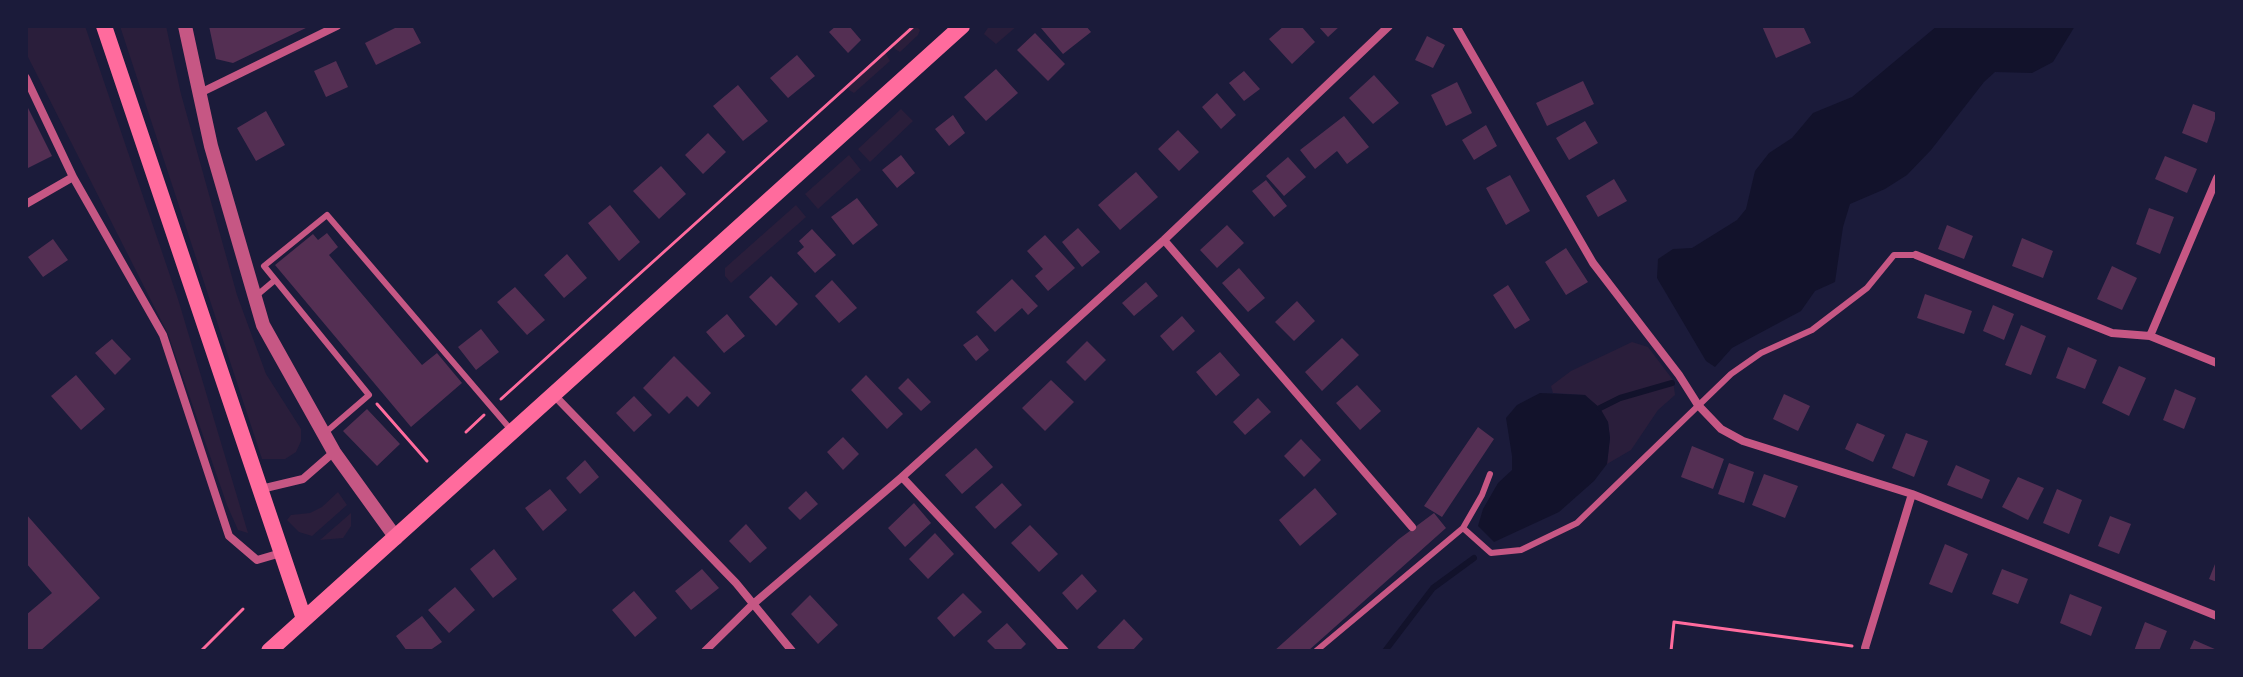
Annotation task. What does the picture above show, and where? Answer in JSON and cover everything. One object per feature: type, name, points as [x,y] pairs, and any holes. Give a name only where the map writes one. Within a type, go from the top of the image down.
[{"type":"main road","points":[[104,26],[304,619]]},
{"type":"main road","points":[[269,651],[962,26]]},
{"type":"street","points":[[185,26],[211,146],[263,325],[334,452],[396,538]]},
{"type":"street","points":[[200,93],[337,26]]},
{"type":"street","points":[[705,651],[752,605],[902,477],[1164,240],[1389,26]]},
{"type":"street","points":[[1456,26],[1593,263],[1679,375],[1698,405],[1721,429],[1743,441],[1912,494],[2217,616]]},
{"type":"street","points":[[26,78],[73,177],[163,335],[229,536],[257,560],[282,553]]},
{"type":"street","points":[[26,204],[73,177]]},
{"type":"street","points":[[2150,336],[2217,178]]},
{"type":"street","points":[[1164,240],[1412,527]]},
{"type":"street","points":[[1916,255],[2112,333],[2150,336],[2217,363]]},
{"type":"street","points":[[553,394],[736,583],[792,651]]},
{"type":"street","points":[[260,489],[303,479],[334,452]]},
{"type":"street","points":[[902,477],[1065,651]]},
{"type":"street","points":[[1866,650],[1912,494]]},
{"type":"lane","points":[[324,434],[369,395],[264,266],[327,215],[512,431]]},
{"type":"lane","points":[[1463,528],[1491,553],[1521,550],[1577,523],[1731,374],[1761,353],[1812,330],[1867,288],[1894,255],[1916,255]]},
{"type":"lane","points":[[255,297],[275,280]]},
{"type":"lane","points":[[1316,651],[1463,528],[1490,474]]},
{"type":"path","points":[[466,432],[914,26]]},
{"type":"path","points":[[369,395],[427,461]]},
{"type":"path","points":[[201,651],[243,609]]},
{"type":"path","points":[[1671,651],[1674,622],[1866,650]]},
{"type":"shaded area","points":[[26,26],[85,26],[178,299],[248,533],[238,530],[227,505],[168,334],[26,53]]},
{"type":"shaded area","points":[[120,26],[166,26],[181,94],[237,295],[266,374],[301,429],[301,441],[296,452],[285,459],[262,459]]},
{"type":"shaded area","points":[[910,26],[920,30],[900,52],[892,44]]},
{"type":"shaded area","points":[[989,26],[1017,26],[996,44],[984,34]]},
{"type":"shaded area","points":[[1937,26],[2075,26],[2053,62],[2032,73],[1995,72],[1907,175],[1885,189],[1850,204],[1843,227],[1835,282],[1815,291],[1801,311],[1732,348],[1715,367],[1706,361],[1657,278],[1658,259],[1673,249],[1692,248],[1737,220],[1746,209],[1755,171],[1769,153],[1792,138],[1813,113],[1852,97]]},
{"type":"shaded area","points":[[885,52],[890,61],[854,93],[849,90],[847,85]]},
{"type":"shaded area","points":[[901,109],[913,121],[870,162],[858,149]]},
{"type":"shaded area","points":[[849,155],[861,170],[818,209],[805,194]]},
{"type":"shaded area","points":[[796,205],[806,217],[731,283],[725,276],[725,268]]},
{"type":"shaded area","points":[[1632,342],[1648,347],[1673,380],[1675,395],[1658,410],[1631,450],[1607,464],[1608,422],[1585,395],[1553,393],[1551,386],[1571,371]]},
{"type":"shaded area","points":[[1540,393],[1585,395],[1600,408],[1608,422],[1610,438],[1607,464],[1594,481],[1559,512],[1494,542],[1478,526],[1483,509],[1498,483],[1512,470],[1506,418],[1517,405]]},
{"type":"shaded area","points":[[338,492],[347,505],[312,536],[299,532],[287,520],[291,515],[310,513],[322,507]]},
{"type":"shaded area","points":[[351,513],[351,526],[343,538],[320,540]]},
{"type":"building","points":[[209,26],[310,26],[233,63],[216,59]]},
{"type":"building","points":[[399,26],[412,26],[421,43],[376,65],[365,43]]},
{"type":"building","points":[[836,26],[849,26],[861,40],[848,53],[829,32]]},
{"type":"building","points":[[1086,26],[1091,32],[1063,54],[1041,28]]},
{"type":"building","points":[[1284,26],[1301,26],[1315,42],[1292,64],[1269,39]]},
{"type":"building","points":[[1318,26],[1340,26],[1328,37]]},
{"type":"building","points":[[1762,26],[1803,26],[1811,43],[1776,58]]},
{"type":"building","points":[[1035,33],[1065,64],[1048,81],[1017,50]]},
{"type":"building","points":[[1427,36],[1445,45],[1433,68],[1415,60]]},
{"type":"building","points":[[797,55],[815,76],[788,98],[770,78]]},
{"type":"building","points":[[336,61],[348,87],[326,97],[314,71]]},
{"type":"building","points":[[996,69],[1018,93],[986,121],[964,97]]},
{"type":"building","points":[[1244,71],[1260,89],[1244,101],[1229,83]]},
{"type":"building","points":[[1374,75],[1399,103],[1373,124],[1349,98]]},
{"type":"building","points":[[1583,81],[1594,104],[1547,126],[1536,103]]},
{"type":"building","points":[[1457,82],[1472,113],[1446,126],[1431,95]]},
{"type":"building","points":[[738,85],[768,121],[743,141],[713,106]]},
{"type":"building","points":[[1217,93],[1236,115],[1221,129],[1202,107]]},
{"type":"building","points":[[26,104],[52,156],[26,169]]},
{"type":"building","points":[[2193,104],[2217,113],[2207,143],[2182,133]]},
{"type":"building","points":[[266,111],[285,145],[256,161],[237,128]]},
{"type":"building","points":[[953,115],[965,133],[949,146],[935,129]]},
{"type":"building","points":[[1344,116],[1369,147],[1347,164],[1337,151],[1315,169],[1300,150]]},
{"type":"building","points":[[1585,121],[1598,143],[1569,160],[1556,138]]},
{"type":"building","points":[[1486,125],[1497,146],[1474,160],[1462,140]]},
{"type":"building","points":[[1178,130],[1199,152],[1179,171],[1158,149]]},
{"type":"building","points":[[708,133],[726,152],[703,174],[685,155]]},
{"type":"building","points":[[901,155],[915,173],[897,188],[882,170]]},
{"type":"building","points":[[2165,156],[2197,169],[2187,193],[2155,179]]},
{"type":"building","points":[[1288,157],[1306,177],[1284,196],[1266,176]]},
{"type":"building","points":[[661,166],[686,194],[659,219],[633,191]]},
{"type":"building","points":[[1136,172],[1158,197],[1120,230],[1098,205]]},
{"type":"building","points":[[1510,175],[1530,211],[1506,225],[1486,188]]},
{"type":"building","points":[[1614,179],[1627,201],[1598,217],[1586,196]]},
{"type":"building","points":[[1266,180],[1287,206],[1274,217],[1252,191]]},
{"type":"building","points":[[857,198],[878,225],[853,245],[831,217]]},
{"type":"building","points":[[610,205],[640,242],[619,261],[588,223]]},
{"type":"building","points":[[2149,208],[2174,217],[2160,254],[2136,244]]},
{"type":"building","points":[[1227,225],[1244,243],[1217,268],[1200,250]]},
{"type":"building","points":[[1947,225],[1973,236],[1964,259],[1938,249]]},
{"type":"building","points":[[1078,228],[1100,252],[1082,267],[1062,242]]},
{"type":"building","points":[[812,229],[836,255],[815,273],[797,253],[804,247],[799,241]]},
{"type":"building","points":[[327,233],[338,247],[329,255],[422,365],[437,353],[462,383],[411,427],[275,265],[313,234],[318,240]]},
{"type":"building","points":[[1045,235],[1075,268],[1048,291],[1035,276],[1043,269],[1027,251]]},
{"type":"building","points":[[2022,238],[2053,251],[2043,278],[2012,266]]},
{"type":"building","points":[[53,239],[68,260],[43,277],[28,257]]},
{"type":"building","points":[[1566,248],[1588,282],[1566,295],[1545,262]]},
{"type":"building","points":[[567,254],[587,278],[564,298],[544,275]]},
{"type":"building","points":[[2112,266],[2137,278],[2122,310],[2097,299]]},
{"type":"building","points":[[1239,268],[1265,298],[1248,312],[1222,283]]},
{"type":"building","points":[[771,276],[798,304],[776,326],[749,297]]},
{"type":"building","points":[[1012,279],[1038,306],[1028,315],[1022,308],[995,332],[976,312]]},
{"type":"building","points":[[832,280],[857,308],[839,323],[815,296]]},
{"type":"building","points":[[1146,282],[1158,296],[1134,316],[1122,303]]},
{"type":"building","points":[[1508,285],[1530,320],[1515,329],[1493,295]]},
{"type":"building","points":[[515,287],[545,320],[527,335],[497,302]]},
{"type":"building","points":[[1925,294],[1972,311],[1964,334],[1917,318]]},
{"type":"building","points":[[1297,301],[1315,321],[1294,341],[1275,322]]},
{"type":"building","points":[[1993,305],[2014,314],[2004,340],[1983,331]]},
{"type":"building","points":[[727,314],[745,336],[724,353],[706,332]]},
{"type":"building","points":[[1182,316],[1195,331],[1173,351],[1160,336]]},
{"type":"building","points":[[2021,325],[2046,336],[2031,375],[2005,365]]},
{"type":"building","points":[[481,329],[499,352],[476,370],[458,347]]},
{"type":"building","points":[[977,335],[989,350],[976,361],[963,345]]},
{"type":"building","points":[[1342,338],[1359,355],[1322,391],[1305,372]]},
{"type":"building","points":[[112,339],[131,359],[115,375],[95,353]]},
{"type":"building","points":[[1087,341],[1106,360],[1085,381],[1066,362]]},
{"type":"building","points":[[2068,347],[2097,360],[2085,389],[2056,378]]},
{"type":"building","points":[[1220,352],[1240,375],[1216,396],[1196,372]]},
{"type":"building","points":[[674,356],[711,393],[698,407],[687,396],[669,414],[643,388]]},
{"type":"building","points":[[2119,366],[2146,378],[2129,416],[2102,403]]},
{"type":"building","points":[[76,375],[105,409],[81,430],[51,396]]},
{"type":"building","points":[[866,375],[903,414],[887,429],[851,390]]},
{"type":"building","points":[[908,378],[931,402],[921,411],[898,388]]},
{"type":"building","points":[[1051,380],[1074,402],[1045,431],[1022,408]]},
{"type":"building","points":[[1357,385],[1381,411],[1360,430],[1336,403]]},
{"type":"building","points":[[2175,389],[2196,398],[2184,429],[2163,420]]},
{"type":"building","points":[[1784,394],[1810,406],[1798,431],[1773,419]]},
{"type":"building","points":[[634,396],[652,415],[634,432],[616,413]]},
{"type":"building","points":[[1258,398],[1271,412],[1245,435],[1233,422]]},
{"type":"building","points":[[367,409],[400,444],[377,466],[343,431]]},
{"type":"building","points":[[1857,423],[1885,435],[1873,462],[1845,449]]},
{"type":"building","points":[[1478,427],[1494,439],[1442,517],[1424,506]]},
{"type":"building","points":[[1906,433],[1928,441],[1914,477],[1892,468]]},
{"type":"building","points":[[843,437],[859,454],[843,470],[827,452]]},
{"type":"building","points":[[1301,439],[1321,460],[1304,477],[1284,456]]},
{"type":"building","points":[[1692,446],[1724,459],[1713,489],[1681,477]]},
{"type":"building","points":[[976,448],[993,467],[962,494],[945,475]]},
{"type":"building","points":[[585,460],[599,477],[580,494],[566,478]]},
{"type":"building","points":[[1729,463],[1754,472],[1744,503],[1718,494]]},
{"type":"building","points":[[1956,465],[1990,480],[1982,499],[1947,485]]},
{"type":"building","points":[[1764,474],[1798,486],[1785,518],[1752,505]]},
{"type":"building","points":[[2018,477],[2044,488],[2028,520],[2002,507]]},
{"type":"building","points":[[1002,483],[1022,505],[995,529],[975,507]]},
{"type":"building","points":[[1315,488],[1337,514],[1300,546],[1279,520]]},
{"type":"building","points":[[550,489],[567,510],[543,531],[525,508]]},
{"type":"building","points":[[2057,489],[2082,500],[2069,534],[2043,523]]},
{"type":"building","points":[[806,491],[818,504],[800,520],[788,508]]},
{"type":"building","points":[[914,503],[931,523],[905,547],[888,528]]},
{"type":"building","points":[[1434,513],[1446,528],[1308,651],[1274,651],[1399,539]]},
{"type":"building","points":[[26,514],[100,598],[40,651],[26,651],[26,615],[52,593],[26,563]]},
{"type":"building","points":[[2110,516],[2131,524],[2119,554],[2098,546]]},
{"type":"building","points":[[746,524],[767,548],[750,563],[729,541]]},
{"type":"building","points":[[1030,525],[1058,554],[1039,572],[1011,543]]},
{"type":"building","points":[[935,533],[954,554],[928,579],[909,559]]},
{"type":"building","points":[[1945,544],[1968,554],[1952,593],[1929,584]]},
{"type":"building","points":[[494,549],[517,579],[493,598],[470,569]]},
{"type":"building","points":[[2217,559],[2217,582],[2209,579]]},
{"type":"building","points":[[702,569],[719,588],[691,610],[675,591]]},
{"type":"building","points":[[2002,569],[2028,579],[2018,604],[1992,594]]},
{"type":"building","points":[[1082,574],[1097,591],[1077,610],[1062,593]]},
{"type":"building","points":[[455,587],[475,610],[449,633],[428,610]]},
{"type":"building","points":[[634,591],[657,618],[635,637],[612,610]]},
{"type":"building","points":[[963,593],[982,612],[954,637],[937,618]]},
{"type":"building","points":[[2070,594],[2102,607],[2091,636],[2060,623]]},
{"type":"building","points":[[810,595],[838,625],[818,644],[791,614]]},
{"type":"building","points":[[422,616],[442,642],[429,651],[407,651],[396,636]]},
{"type":"building","points":[[1124,619],[1143,639],[1132,651],[1101,651],[1097,647]]},
{"type":"building","points":[[2145,622],[2167,631],[2159,651],[2134,651]]},
{"type":"building","points":[[1007,623],[1026,644],[1019,651],[997,651],[987,641]]},
{"type":"building","points":[[2194,640],[2217,650],[2217,651],[2189,651]]},
{"type":"waterway","points":[[1600,408],[1620,398],[1672,383]]},
{"type":"waterway","points":[[1385,651],[1433,588],[1474,558]]}]
